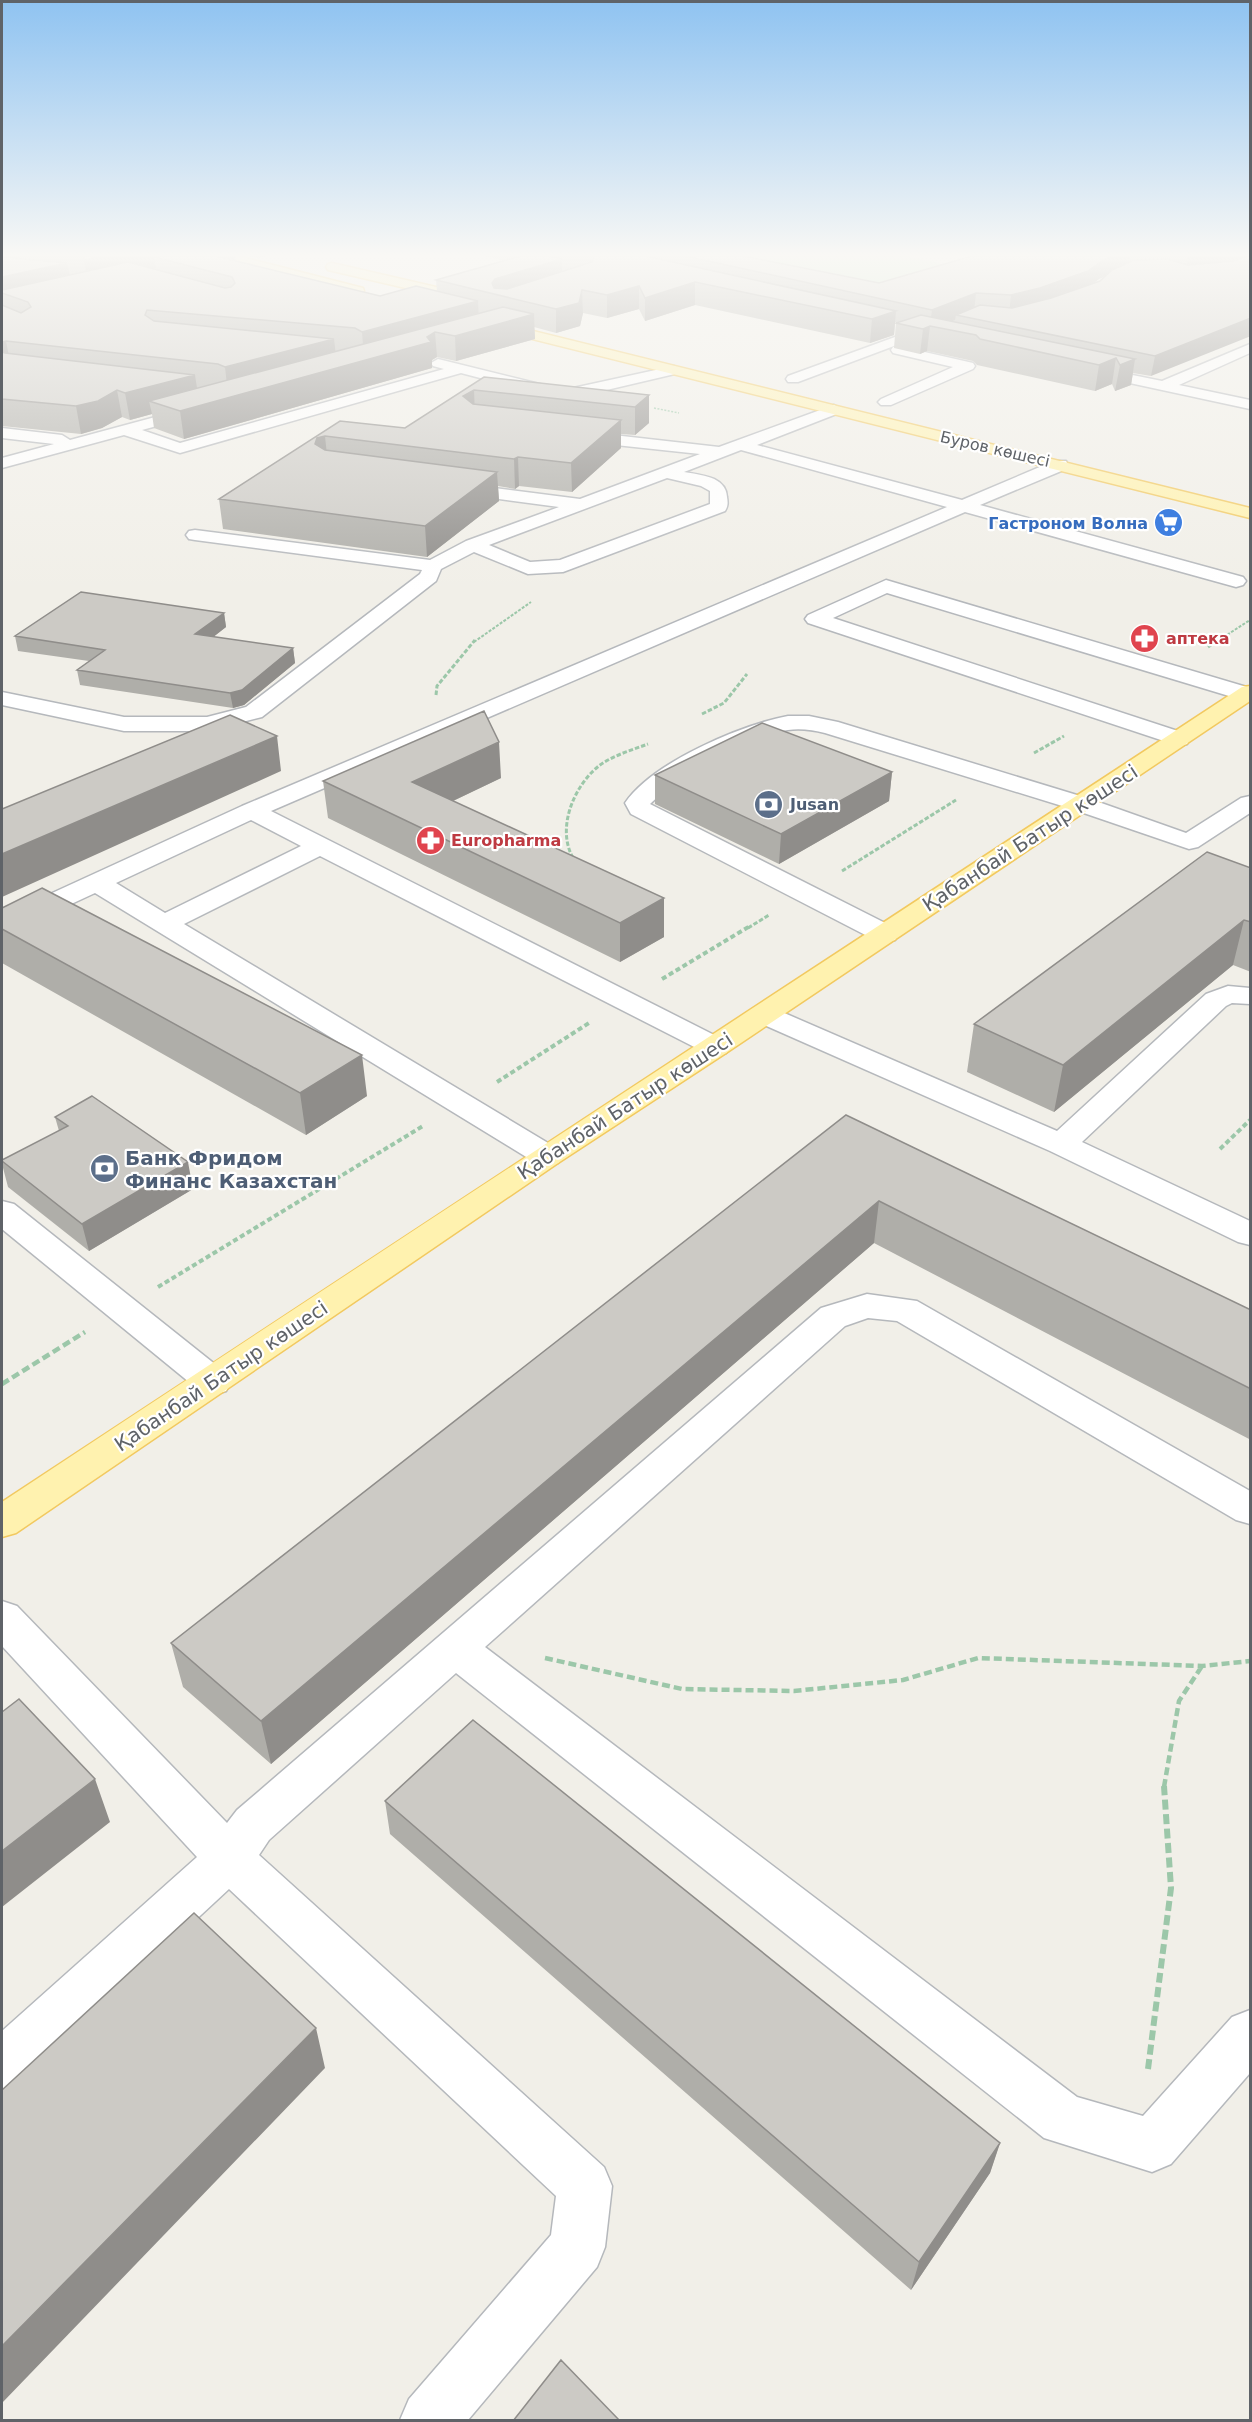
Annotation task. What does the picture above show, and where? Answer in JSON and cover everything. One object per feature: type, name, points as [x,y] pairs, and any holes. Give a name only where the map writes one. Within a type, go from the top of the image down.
[{"type":"main road","name":"Буров көшесі","points":[[662,367],[1251,513]]},
{"type":"main road","points":[[788,378],[814,384]]},
{"type":"main road","points":[[881,401],[909,408]]},
{"type":"main road","name":"Қабанбай Батыр көшесі","points":[[2,1522],[547,1156],[765,1015],[1249,693]]},
{"type":"street","points":[[452,367],[564,395],[674,370]]},
{"type":"street","points":[[788,378],[820,367]]},
{"type":"street","points":[[881,401],[965,367]]},
{"type":"street","points":[[1078,367],[1251,404]]},
{"type":"street","points":[[1163,386],[1207,367]]},
{"type":"street","points":[[125,430],[180,448],[459,369]]},
{"type":"street","points":[[2,463],[216,405]]},
{"type":"street","points":[[195,535],[432,566],[473,545],[834,410]]},
{"type":"street","points":[[2,433],[80,442]]},
{"type":"street","points":[[557,433],[722,452]]},
{"type":"street","points":[[740,445],[1236,581]]},
{"type":"street","points":[[2,926],[251,811],[1060,465]]},
{"type":"street","points":[[473,545],[528,568],[563,566],[719,507],[718,489],[707,482],[666,473]]},
{"type":"street","points":[[438,486],[583,504]]},
{"type":"street","points":[[2,699],[124,724],[207,724],[254,712],[429,577],[432,566]]},
{"type":"street","points":[[1179,739],[815,619],[886,586],[1249,693]]},
{"type":"street","points":[[885,934],[640,809],[638,803],[677,771],[750,733],[787,723],[801,723],[830,727],[1081,804],[1189,842],[1251,803]]},
{"type":"street","points":[[251,811],[716,1047]]},
{"type":"street","points":[[163,924],[321,846]]},
{"type":"street","points":[[98,883],[547,1156]]},
{"type":"street","points":[[1061,1144],[1216,1000],[1228,994],[1251,996]]},
{"type":"street","points":[[765,1015],[1061,1144],[1251,1234]]},
{"type":"street","points":[[2,1212],[213,1382]]},
{"type":"street","points":[[2,2065],[229,1858],[253,1825],[833,1317],[867,1306],[905,1310],[1251,1509]]},
{"type":"street","points":[[8,1636],[229,1858],[585,2186],[577,2247],[430,2421]]},
{"type":"street","points":[[455,1648],[1063,2119],[1152,2145],[1251,2035]]},
{"type":"path","points":[[433,733],[437,686],[475,640],[538,596]]},
{"type":"path","points":[[1220,1149],[1251,1120]]},
{"type":"path","points":[[544,1658],[682,1689],[794,1691],[903,1680],[978,1658],[1202,1666],[1251,1661]]},
{"type":"path","points":[[1152,2145],[1146,2093],[1147,2072],[1171,1888],[1164,1780],[1179,1701],[1202,1666]]},
{"type":"building","points":[[2,367],[126,367],[195,375],[125,393],[117,390],[98,401],[76,406],[2,399]]},
{"type":"building","points":[[277,367],[340,367],[180,411],[149,401]]},
{"type":"building","points":[[484,377],[649,395],[635,407],[474,390],[463,396],[473,404],[621,420],[571,463],[518,457],[514,459],[325,436],[317,438],[315,444],[325,450],[497,472],[425,526],[219,499],[340,421],[405,428]]},
{"type":"building","points":[[81,592],[224,613],[195,634],[293,648],[242,690],[230,693],[77,670],[105,650],[15,636]]},
{"type":"building","points":[[484,711],[499,742],[412,782],[664,898],[620,923],[323,781]]},
{"type":"building","points":[[230,715],[277,736],[2,854],[2,809]]},
{"type":"building","points":[[762,723],[892,772],[781,834],[655,775]]},
{"type":"building","points":[[1207,852],[1251,868],[1251,922],[1244,920],[1063,1065],[974,1024]]},
{"type":"building","points":[[42,888],[362,1055],[300,1093],[2,929],[2,908]]},
{"type":"building","name":"Банк Фридом Финанс Казахстан","points":[[92,1096],[188,1162],[82,1224],[2,1160],[68,1126],[55,1117]]},
{"type":"building","points":[[846,1115],[1251,1310],[1251,1389],[879,1201],[261,1721],[171,1643]]},
{"type":"building","points":[[19,1699],[95,1779],[2,1851],[2,1712]]},
{"type":"building","points":[[473,1720],[1000,2143],[919,2262],[385,1801]]},
{"type":"building","points":[[194,1913],[316,2028],[2,2346],[2,2090]]},
{"type":"building","points":[[561,2360],[620,2421],[513,2421]]},
{"type":"place","name":"Гастроном Волна","points":[[1169,523]]},
{"type":"place","name":"аптека","points":[[1145,638]]},
{"type":"place","name":"Jusan","points":[[769,804]]},
{"type":"place","name":"Europharma","points":[[430,840]]},
{"type":"place","name":"Банк Фридом Финанс Казахстан","points":[[104,1169]]}]
